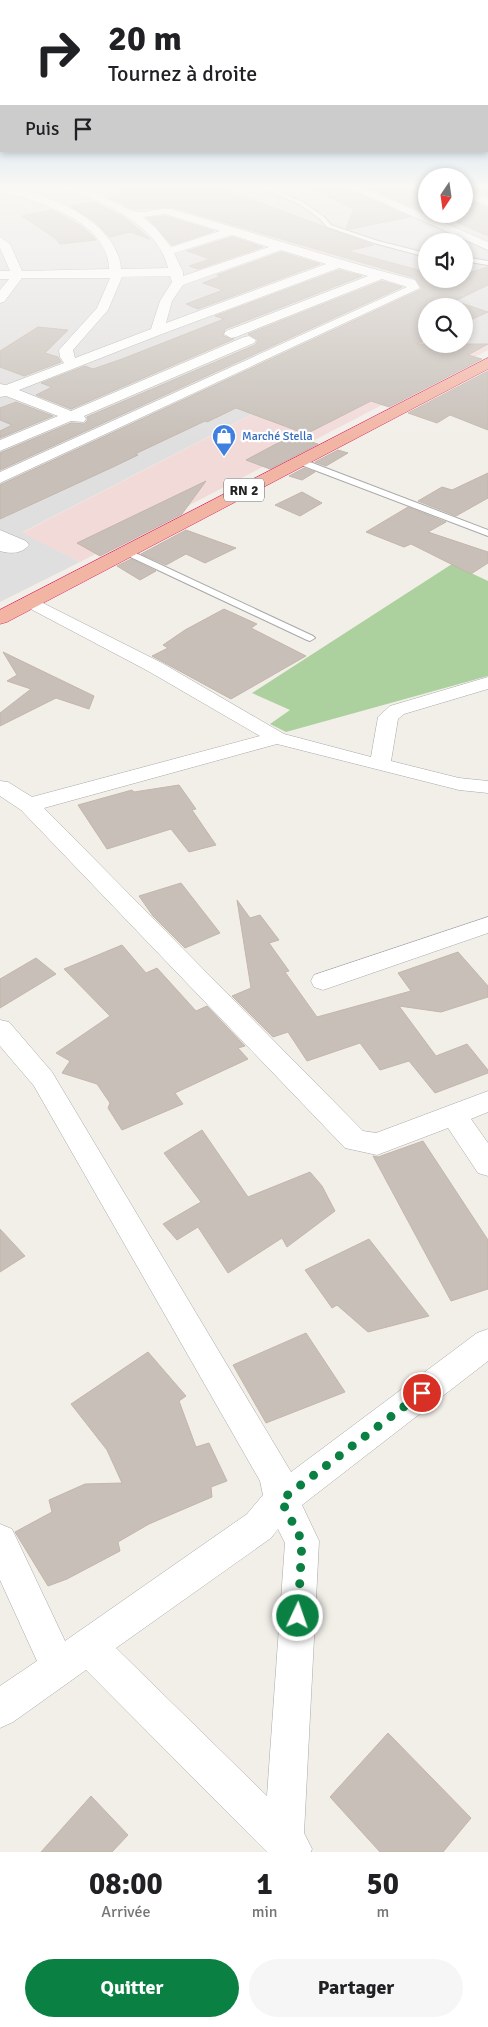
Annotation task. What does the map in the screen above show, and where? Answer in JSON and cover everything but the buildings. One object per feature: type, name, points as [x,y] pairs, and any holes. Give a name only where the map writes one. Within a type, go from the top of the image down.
[{"type":"highway","name":"RN 2","points":[[0,618],[488,363]]},
{"type":"street","points":[[157,331],[166,300],[178,277],[176,271]]},
{"type":"street","points":[[0,276],[116,274],[178,277],[197,271]]},
{"type":"street","points":[[2,390],[318,271]]},
{"type":"street","points":[[0,478],[414,288],[411,283],[367,271]]},
{"type":"street","points":[[72,363],[67,357],[66,350],[105,305],[116,274]]},
{"type":"street","points":[[0,299],[18,275]]},
{"type":"street","points":[[231,334],[381,275]]},
{"type":"street","points":[[190,319],[280,351]]},
{"type":"street","points":[[0,446],[249,340]]},
{"type":"street","points":[[2,390],[106,431]]},
{"type":"street","points":[[0,535],[20,545],[10,549],[0,546]]},
{"type":"street","points":[[31,602],[155,667],[278,738],[458,784],[488,787]]},
{"type":"street","points":[[380,765],[388,717],[397,710],[488,683]]},
{"type":"street","points":[[29,805],[278,738]]},
{"type":"street","points":[[0,786],[29,805],[355,1140],[377,1144],[488,1101]]},
{"type":"street","points":[[323,981],[488,925]]},
{"type":"street","points":[[0,1029],[43,1079],[276,1477],[281,1500],[302,1541],[290,1847]]},
{"type":"street","points":[[452,1114],[488,1165]]},
{"type":"street","points":[[0,1709],[259,1526],[281,1500],[487,1345]]},
{"type":"street","points":[[0,1541],[59,1668]]},
{"type":"street","points":[[89,1647],[290,1847]]},
{"type":"lane","points":[[299,461],[488,533]]},
{"type":"lane","points":[[127,552],[310,638]]},
{"type":"shaded area","points":[[0,271],[418,271],[418,288],[473,288],[473,271],[488,271],[488,347],[473,343],[473,298],[418,298],[418,329],[23,532],[80,562],[0,602]]},
{"type":"shaded area","name":"Marché Stella","points":[[418,329],[418,353],[473,353],[473,343],[488,347],[488,350],[80,562],[22,533]]},
{"type":"green space","points":[[452,564],[488,581],[488,676],[286,732],[270,724],[290,710],[252,693]]},
{"type":"place","name":"Marché Stella","points":[[224,457]]},
{"type":"route","points":[[298,1616],[302,1541],[281,1500],[422,1393]]}]
